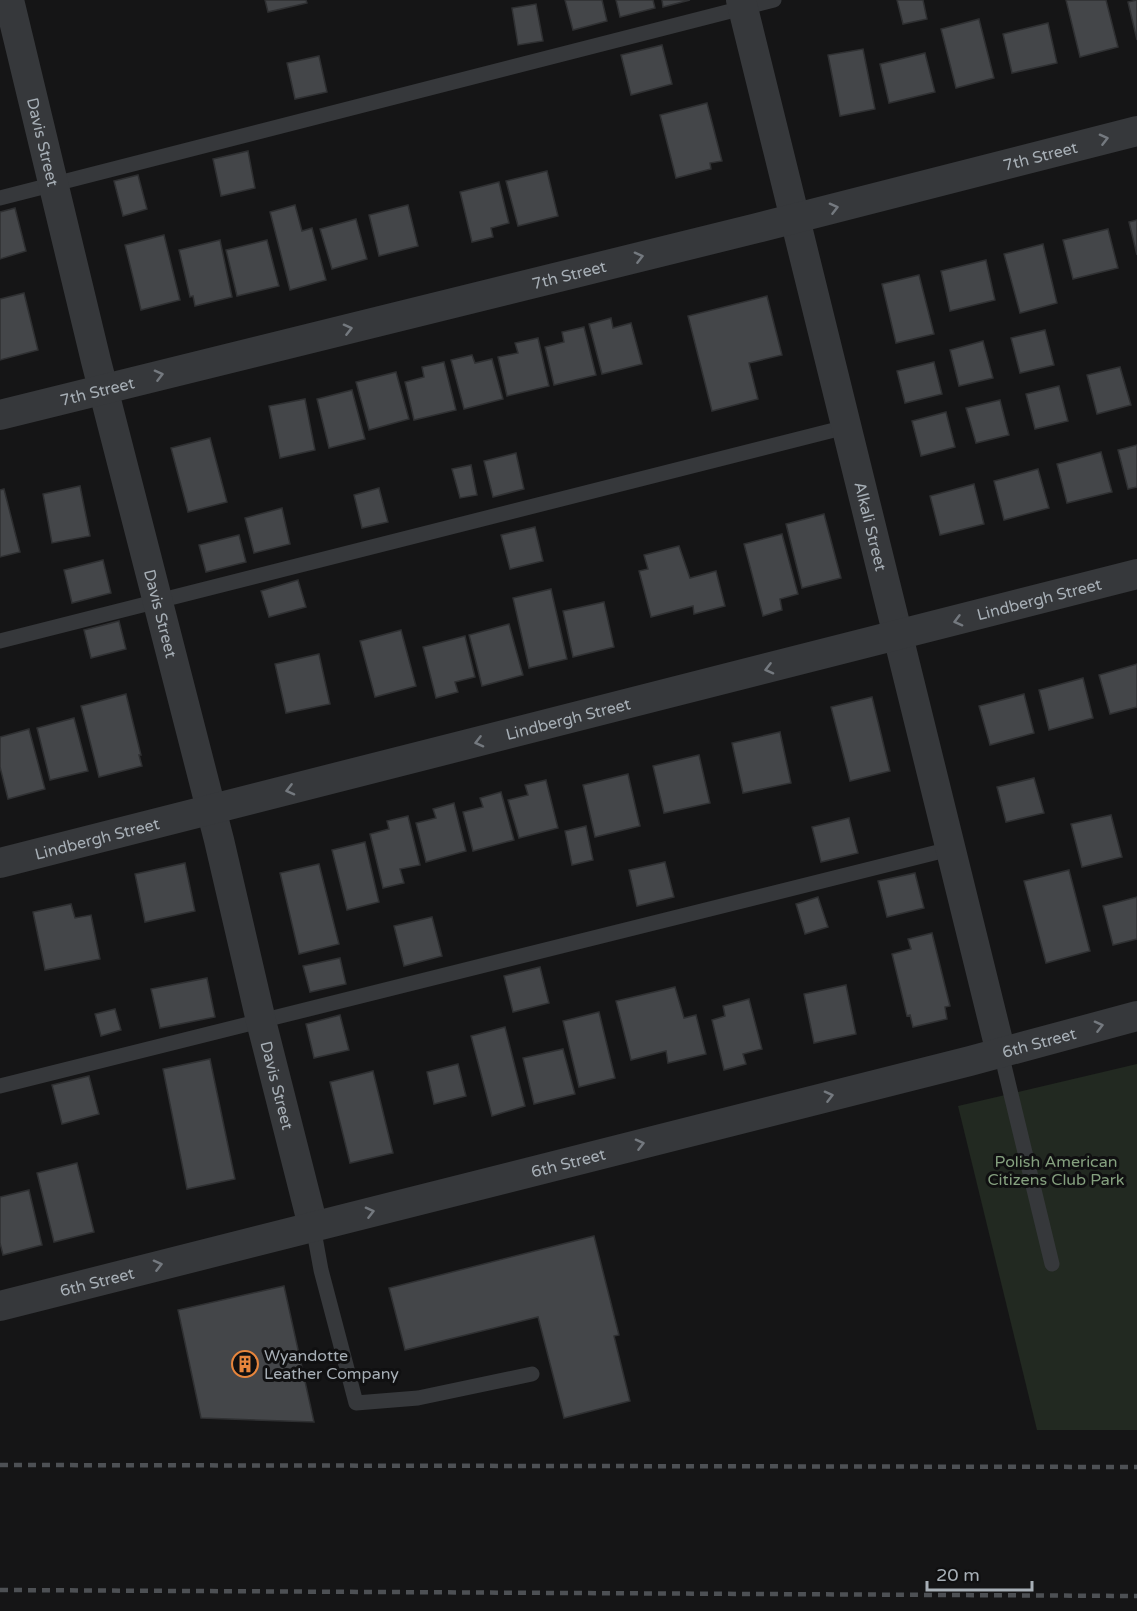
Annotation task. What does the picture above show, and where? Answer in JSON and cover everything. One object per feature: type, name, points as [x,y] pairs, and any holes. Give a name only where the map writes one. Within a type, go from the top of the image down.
[{"type":"street","name":"Davis Street","points":[[9,0],[157,603],[212,810],[261,1021],[313,1226]]},
{"type":"street","name":"Alkali Street","points":[[742,4],[1001,1053]]},
{"type":"street","name":"7th Street","points":[[0,415],[1137,131]]},
{"type":"street","name":"Lindbergh Street","points":[[0,863],[1137,574]]},
{"type":"street","name":"6th Street","points":[[0,1305],[1001,1053],[1137,1016]]},
{"type":"lane","points":[[0,198],[742,4],[774,0]]},
{"type":"lane","points":[[0,641],[846,427]]},
{"type":"lane","points":[[0,1086],[951,849]]},
{"type":"lane","points":[[1001,1053],[1052,1264]]},
{"type":"lane","points":[[313,1226],[321,1270],[356,1403],[418,1398],[532,1374]]},
{"type":"green space","name":"Polish American Citizens Club Park","points":[[1137,1064],[1137,1430],[1037,1430],[958,1106]]},
{"type":"building","points":[[265,0],[306,0],[307,3],[268,12]]},
{"type":"building","points":[[565,0],[602,0],[607,21],[573,30]]},
{"type":"building","points":[[616,0],[653,0],[655,8],[620,17]]},
{"type":"building","points":[[662,0],[690,0],[663,7]]},
{"type":"building","points":[[897,0],[923,0],[927,19],[903,24]]},
{"type":"building","points":[[1066,0],[1106,0],[1118,47],[1080,57]]},
{"type":"building","points":[[1137,0],[1137,40],[1128,2]]},
{"type":"building","points":[[536,4],[543,41],[518,45],[512,8]]},
{"type":"building","points":[[979,19],[994,78],[956,88],[941,29]]},
{"type":"building","points":[[1048,23],[1057,63],[1012,73],[1003,34]]},
{"type":"building","points":[[662,45],[672,84],[631,95],[621,55]]},
{"type":"building","points":[[863,49],[875,109],[840,116],[828,55]]},
{"type":"building","points":[[925,53],[935,92],[889,103],[880,64]]},
{"type":"building","points":[[319,56],[327,92],[295,99],[287,63]]},
{"type":"building","points":[[707,103],[722,161],[710,163],[711,169],[676,178],[660,115]]},
{"type":"building","points":[[248,151],[255,188],[221,196],[213,159]]},
{"type":"building","points":[[547,171],[558,216],[518,226],[506,181]]},
{"type":"building","points":[[138,175],[147,209],[123,216],[114,181]]},
{"type":"building","points":[[499,182],[509,223],[491,228],[493,237],[472,242],[460,192]]},
{"type":"building","points":[[295,205],[302,231],[312,228],[326,280],[290,290],[270,212]]},
{"type":"building","points":[[408,205],[418,246],[379,256],[369,215]]},
{"type":"building","points":[[15,208],[26,251],[0,259],[0,212]]},
{"type":"building","points":[[356,219],[367,259],[332,269],[320,229]]},
{"type":"building","points":[[1137,220],[1137,255],[1129,222]]},
{"type":"building","points":[[1108,229],[1118,268],[1073,279],[1063,240]]},
{"type":"building","points":[[164,235],[180,300],[141,310],[125,245]]},
{"type":"building","points":[[220,240],[232,297],[195,306],[193,296],[190,297],[179,250]]},
{"type":"building","points":[[267,240],[279,286],[237,296],[226,250]]},
{"type":"building","points":[[1043,244],[1057,303],[1020,313],[1004,254]]},
{"type":"building","points":[[986,260],[995,300],[950,311],[941,271]]},
{"type":"building","points":[[919,275],[934,334],[896,343],[882,284]]},
{"type":"building","points":[[24,293],[38,350],[0,360],[0,299]]},
{"type":"building","points":[[767,296],[782,355],[749,363],[758,399],[712,411],[688,316]]},
{"type":"building","points":[[611,318],[613,328],[631,323],[642,364],[602,374],[589,324]]},
{"type":"building","points":[[584,327],[596,375],[554,385],[545,347],[564,342],[562,332]]},
{"type":"building","points":[[1045,330],[1054,365],[1020,373],[1011,338]]},
{"type":"building","points":[[538,338],[549,386],[507,396],[498,357],[518,353],[515,343]]},
{"type":"building","points":[[983,341],[993,378],[959,386],[950,350]]},
{"type":"building","points":[[472,355],[475,363],[492,359],[503,399],[464,409],[451,360]]},
{"type":"building","points":[[444,362],[456,410],[414,420],[405,382],[424,377],[422,367]]},
{"type":"building","points":[[934,362],[942,394],[905,403],[897,371]]},
{"type":"building","points":[[1120,367],[1131,405],[1097,414],[1087,375]]},
{"type":"building","points":[[396,372],[409,419],[369,430],[356,382]]},
{"type":"building","points":[[1059,386],[1068,421],[1035,429],[1026,394]]},
{"type":"building","points":[[352,390],[365,439],[329,448],[317,399]]},
{"type":"building","points":[[305,399],[315,450],[280,458],[269,406]]},
{"type":"building","points":[[1000,400],[1009,435],[976,443],[966,408]]},
{"type":"building","points":[[946,412],[955,447],[921,456],[912,421]]},
{"type":"building","points":[[210,438],[227,502],[188,512],[171,448]]},
{"type":"building","points":[[1137,445],[1137,487],[1128,489],[1118,450]]},
{"type":"building","points":[[1101,452],[1112,492],[1067,503],[1057,464]]},
{"type":"building","points":[[516,453],[524,489],[493,497],[484,461]]},
{"type":"building","points":[[471,465],[477,495],[460,498],[452,469]]},
{"type":"building","points":[[1038,469],[1049,508],[1004,520],[994,481]]},
{"type":"building","points":[[974,484],[984,524],[940,535],[930,496]]},
{"type":"building","points":[[80,486],[90,536],[52,543],[43,494]]},
{"type":"building","points":[[379,488],[388,522],[362,528],[354,495]]},
{"type":"building","points":[[4,489],[20,552],[0,557],[0,490]]},
{"type":"building","points":[[282,508],[290,544],[254,553],[245,518]]},
{"type":"building","points":[[824,514],[841,578],[802,588],[786,524]]},
{"type":"building","points":[[535,527],[543,561],[510,569],[501,535]]},
{"type":"building","points":[[782,534],[798,594],[780,599],[782,610],[763,616],[744,544]]},
{"type":"building","points":[[239,535],[246,562],[206,572],[199,545]]},
{"type":"building","points":[[679,546],[690,578],[716,571],[725,606],[694,614],[693,606],[651,617],[639,571],[648,569],[644,555]]},
{"type":"building","points":[[103,560],[111,593],[72,603],[64,570]]},
{"type":"building","points":[[298,580],[306,607],[269,617],[261,591]]},
{"type":"building","points":[[551,589],[567,659],[529,668],[513,598]]},
{"type":"building","points":[[604,602],[614,647],[573,657],[563,611]]},
{"type":"building","points":[[119,621],[126,649],[91,658],[84,630]]},
{"type":"building","points":[[509,624],[523,675],[482,686],[469,635]]},
{"type":"building","points":[[401,630],[416,686],[375,697],[360,641]]},
{"type":"building","points":[[465,636],[475,677],[455,682],[458,692],[436,698],[423,647]]},
{"type":"building","points":[[319,654],[330,704],[286,713],[275,664]]},
{"type":"building","points":[[1137,664],[1137,707],[1110,714],[1099,675]]},
{"type":"building","points":[[1083,678],[1093,718],[1049,730],[1039,690]]},
{"type":"building","points":[[126,694],[142,766],[99,777],[81,706]]},
{"type":"building","points":[[1024,694],[1034,733],[990,745],[979,706]]},
{"type":"building","points":[[872,697],[890,771],[850,781],[831,707]]},
{"type":"building","points":[[74,718],[88,771],[50,780],[37,728]]},
{"type":"building","points":[[29,729],[45,789],[8,799],[0,767],[0,737]]},
{"type":"building","points":[[780,732],[791,783],[743,793],[732,743]]},
{"type":"building","points":[[699,755],[710,803],[664,813],[653,766]]},
{"type":"building","points":[[628,774],[640,826],[595,837],[583,785]]},
{"type":"building","points":[[1034,778],[1044,813],[1006,822],[997,787]]},
{"type":"building","points":[[546,780],[558,828],[519,838],[508,800],[528,795],[525,785]]},
{"type":"building","points":[[501,792],[514,840],[473,851],[463,812],[483,807],[480,798]]},
{"type":"building","points":[[454,803],[466,851],[426,862],[416,823],[436,818],[433,809]]},
{"type":"building","points":[[1111,815],[1122,857],[1082,867],[1071,824]]},
{"type":"building","points":[[408,816],[420,865],[400,869],[404,883],[383,888],[370,834],[389,829],[387,821]]},
{"type":"building","points":[[849,818],[858,853],[821,862],[812,827]]},
{"type":"building","points":[[586,826],[593,860],[572,865],[565,831]]},
{"type":"building","points":[[365,842],[379,902],[347,910],[332,850]]},
{"type":"building","points":[[665,862],[674,897],[637,906],[629,870]]},
{"type":"building","points":[[185,863],[195,911],[145,922],[135,874]]},
{"type":"building","points":[[319,864],[339,944],[299,954],[280,873]]},
{"type":"building","points":[[1069,870],[1090,951],[1046,963],[1024,881]]},
{"type":"building","points":[[915,873],[924,908],[887,917],[878,881]]},
{"type":"building","points":[[818,897],[828,927],[805,934],[796,904]]},
{"type":"building","points":[[1137,897],[1137,939],[1113,945],[1103,906]]},
{"type":"building","points":[[71,904],[75,918],[91,915],[100,959],[45,970],[33,912]]},
{"type":"building","points":[[432,917],[442,956],[404,966],[394,926]]},
{"type":"building","points":[[932,933],[950,1006],[945,1007],[947,1019],[913,1027],[910,1015],[907,1016],[892,954],[911,949],[908,939]]},
{"type":"building","points":[[340,958],[346,984],[310,992],[303,966]]},
{"type":"building","points":[[540,967],[549,1003],[513,1012],[504,976]]},
{"type":"building","points":[[207,978],[215,1017],[160,1028],[151,989]]},
{"type":"building","points":[[846,985],[856,1034],[814,1043],[804,994]]},
{"type":"building","points":[[675,987],[684,1018],[696,1015],[706,1054],[668,1063],[666,1051],[631,1060],[616,1001]]},
{"type":"building","points":[[749,999],[762,1049],[743,1054],[746,1064],[724,1070],[712,1020],[725,1016],[723,1006]]},
{"type":"building","points":[[115,1009],[121,1030],[101,1036],[95,1014]]},
{"type":"building","points":[[599,1012],[615,1078],[579,1087],[563,1021]]},
{"type":"building","points":[[340,1015],[349,1050],[314,1058],[306,1024]]},
{"type":"building","points":[[505,1027],[525,1106],[492,1116],[471,1036]]},
{"type":"building","points":[[563,1049],[575,1094],[534,1104],[523,1058]]},
{"type":"building","points":[[210,1059],[235,1179],[187,1189],[163,1069]]},
{"type":"building","points":[[458,1064],[466,1096],[434,1104],[427,1072]]},
{"type":"building","points":[[373,1071],[393,1153],[350,1163],[330,1082]]},
{"type":"building","points":[[89,1076],[99,1114],[62,1124],[52,1085]]},
{"type":"building","points":[[77,1163],[94,1232],[54,1242],[37,1173]]},
{"type":"building","points":[[29,1190],[42,1245],[3,1255],[0,1243],[0,1197]]},
{"type":"building","points":[[594,1236],[619,1335],[614,1336],[630,1401],[564,1418],[538,1317],[405,1350],[389,1288]]},
{"type":"building","name":"Wyandotte Leather Company","points":[[284,1286],[314,1422],[201,1418],[178,1310]]},
{"type":"railway","points":[[0,1465],[1137,1467]]},
{"type":"railway","points":[[0,1590],[1137,1596]]},
{"type":"place","name":"Wyandotte Leather Company","points":[[245,1364]]}]
